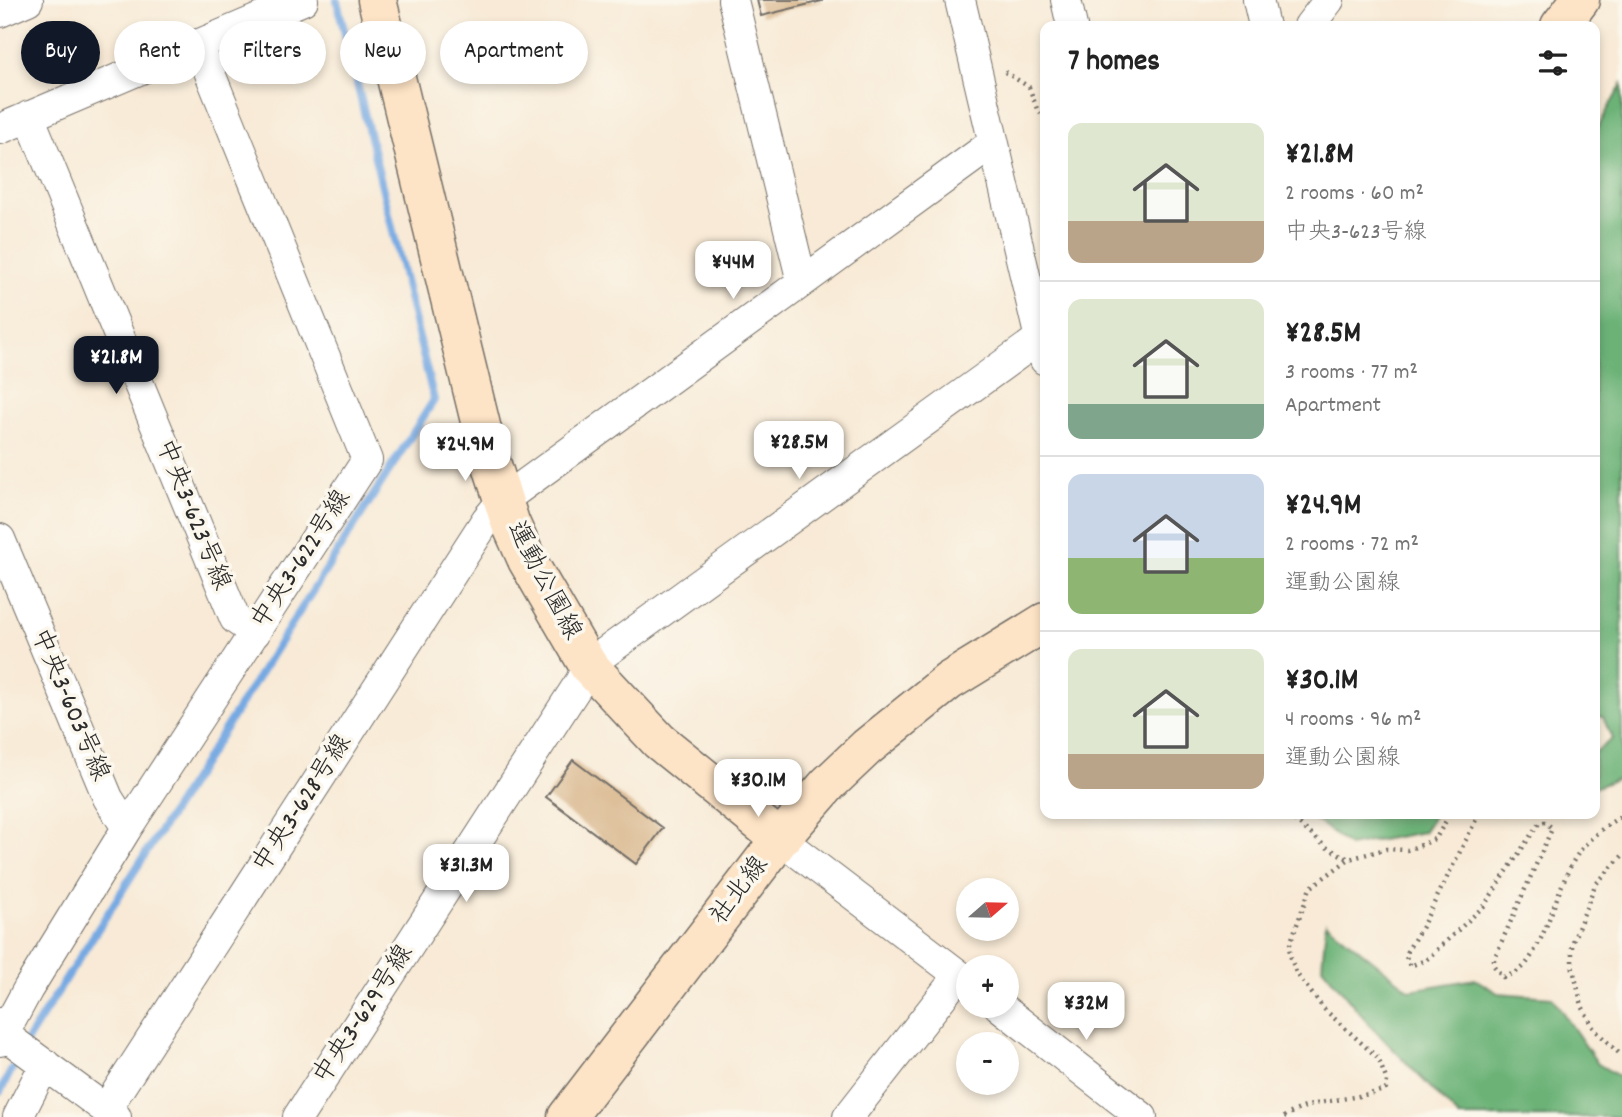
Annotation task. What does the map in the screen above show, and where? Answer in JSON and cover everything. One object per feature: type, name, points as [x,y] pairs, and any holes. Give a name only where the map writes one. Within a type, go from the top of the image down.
[{"type":"street","points":[[0,12],[28,0]]},
{"type":"street","points":[[205,41],[303,0]]},
{"type":"street","name":"運動公園線","points":[[377,0],[486,446],[502,501],[527,560],[587,665],[659,741],[780,839]]},
{"type":"street","points":[[733,0],[802,282]]},
{"type":"street","points":[[960,0],[1040,341]]},
{"type":"street","points":[[1066,0],[1071,21]]},
{"type":"street","points":[[1258,0],[1263,21]]},
{"type":"street","points":[[1313,21],[1329,0]]},
{"type":"street","points":[[1564,21],[1580,0]]},
{"type":"street","name":"中央3-622号線","points":[[18,1117],[16,1043],[28,989],[127,828],[367,460],[205,61]]},
{"type":"street","points":[[0,129],[114,80]]},
{"type":"street","name":"中央3-623号線","points":[[29,116],[234,619],[255,633]]},
{"type":"street","name":"中央3-628号線","points":[[111,1113],[487,519],[502,501],[993,143]]},
{"type":"street","points":[[587,665],[1040,350]]},
{"type":"street","name":"中央3-603号線","points":[[0,539],[108,798],[127,828]]},
{"type":"street","name":"社北線","points":[[567,1117],[780,839],[828,784],[912,709],[949,681],[1040,625]]},
{"type":"street","name":"中央3-629号線","points":[[298,1117],[580,682],[587,665]]},
{"type":"street","points":[[780,839],[956,973]]},
{"type":"street","points":[[848,1117],[956,986]]},
{"type":"street","points":[[1014,1018],[1142,1117]]},
{"type":"street","points":[[16,1043],[111,1113]]},
{"type":"path","points":[[975,61],[999,68],[1029,87],[1040,112]]},
{"type":"path","points":[[1476,819],[1406,953],[1410,965],[1426,960],[1484,906],[1539,823],[1545,822],[1551,827],[1551,831],[1494,959],[1494,966],[1503,976],[1517,972],[1526,963],[1538,941],[1575,858],[1595,835],[1622,816]]},
{"type":"path","points":[[1293,819],[1326,847],[1349,859]]},
{"type":"path","points":[[1284,1117],[1319,1104],[1386,1089],[1387,1080],[1378,1058],[1324,1009],[1296,973],[1290,958],[1289,947],[1310,888],[1349,859],[1386,849],[1407,850],[1436,838],[1447,819]]},
{"type":"path","points":[[1622,856],[1595,884],[1572,944],[1572,965],[1582,1006],[1594,1029],[1622,1055]]},
{"type":"green space","points":[[1622,84],[1622,777],[1600,786],[1600,748],[1612,739],[1603,717],[1600,717],[1600,123]]},
{"type":"green space","points":[[1314,819],[1432,819],[1423,832],[1349,846]]},
{"type":"green space","points":[[1326,923],[1410,990],[1475,979],[1498,993],[1552,997],[1598,1064],[1622,1078],[1622,1117],[1459,1117],[1369,1024],[1322,967]]},
{"type":"building","points":[[757,0],[822,0],[822,1],[761,16]]},
{"type":"building","points":[[573,760],[663,828],[636,864],[546,797]]},
{"type":"waterway","points":[[26,1042],[434,400],[337,1]]},
{"type":"waterway","points":[[0,1092],[20,1054]]}]
